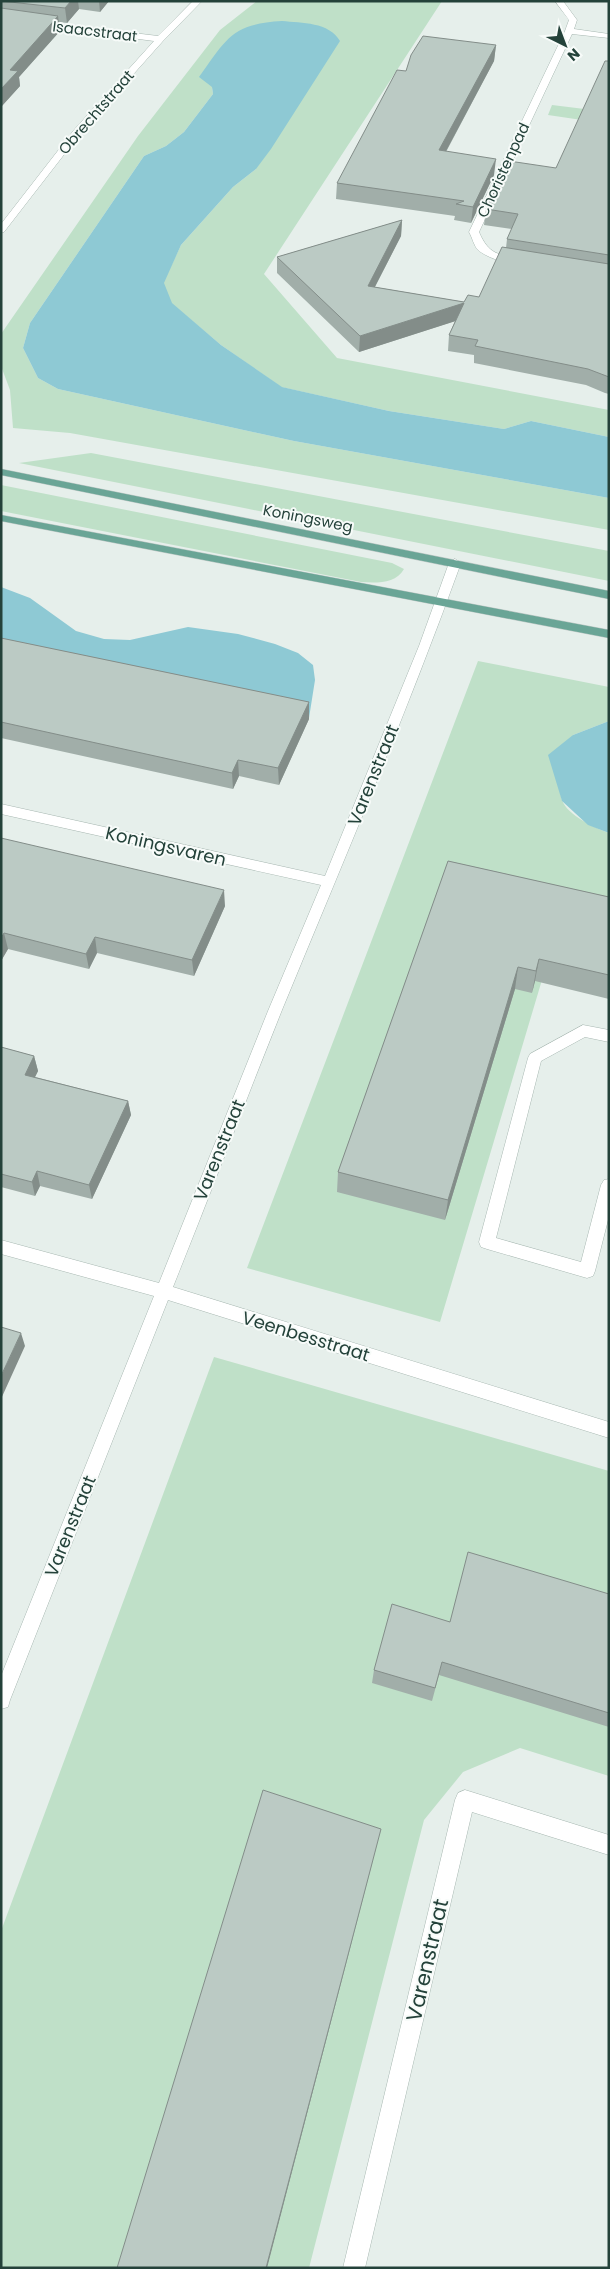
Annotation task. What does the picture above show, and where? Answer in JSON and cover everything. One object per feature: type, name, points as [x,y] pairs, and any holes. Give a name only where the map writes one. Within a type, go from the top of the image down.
[{"type":"main road","name":"Koningsweg","points":[[1,472],[609,595]]},
{"type":"main road","points":[[1,518],[609,634]]},
{"type":"street","name":"Obrechtstraat","points":[[1,230],[77,132],[160,39],[198,1]]},
{"type":"street","points":[[559,1],[573,20],[569,31],[609,36]]},
{"type":"street","name":"Isaacstraat","points":[[1,19],[160,39]]},
{"type":"street","name":"Choristenpad","points":[[531,264],[502,259],[481,248],[474,232],[569,31]]},
{"type":"street","name":"Varenstraat","points":[[1,1700],[275,1011],[330,882],[455,563]]},
{"type":"street","name":"Koningsvaren","points":[[1,809],[330,882]]},
{"type":"street","points":[[609,1036],[583,1031],[535,1058],[488,1242],[587,1271],[609,1185]]},
{"type":"street","name":"Veenbesstraat","points":[[1,1247],[163,1291],[609,1430]]},
{"type":"street","name":"Varenstraat","points":[[354,2268],[465,1800],[609,1845]]},
{"type":"green space","points":[[257,1],[442,1],[264,274],[337,358],[609,410],[609,437],[531,421],[504,429],[389,411],[281,387],[221,345],[171,303],[163,283],[181,245],[233,187],[256,169],[212,87],[213,94],[184,132],[166,146],[144,156],[30,323],[23,348],[38,378],[58,389],[294,441],[609,498],[609,530],[70,433],[13,428],[10,390],[1,366],[1,334],[138,136],[220,30]]},
{"type":"green space","points":[[552,105],[609,112],[609,124],[548,115]]},
{"type":"green space","points":[[91,453],[609,551],[609,581],[19,463]]},
{"type":"green space","points":[[1,485],[392,563],[404,569],[396,577],[385,582],[361,582],[1,511]]},
{"type":"green space","points":[[478,661],[609,687],[609,721],[573,735],[564,768],[561,794],[565,806],[575,816],[609,833],[609,905],[567,896],[440,1322],[247,1268]]},
{"type":"green space","points":[[214,1357],[609,1471],[609,1776],[520,1748],[463,1772],[424,1820],[309,2268],[1,2268],[1,1931]]},
{"type":"water","points":[[282,21],[306,23],[322,27],[329,30],[340,41],[271,149],[256,169],[233,187],[181,245],[164,283],[172,303],[221,345],[282,387],[389,411],[504,429],[531,421],[609,437],[609,498],[294,441],[58,389],[38,378],[23,348],[30,323],[144,156],[166,146],[184,132],[213,94],[212,87],[199,77],[224,43],[241,30],[265,23]]},
{"type":"water","points":[[1,587],[30,598],[76,631],[104,639],[130,640],[188,627],[238,634],[275,644],[298,653],[313,665],[315,680],[309,718],[1,653]]},
{"type":"water","points":[[609,721],[609,833],[588,825],[562,801],[548,755],[573,735]]},
{"type":"building","points":[[1,1],[71,1],[65,8]]},
{"type":"building","points":[[1,8],[58,16],[10,70],[18,71],[1,89]]},
{"type":"building","points":[[423,36],[496,45],[439,150],[496,159],[473,207],[456,204],[464,201],[337,183],[397,70],[406,71],[411,55]]},
{"type":"building","points":[[605,61],[609,61],[609,255],[507,239],[518,214],[486,209],[509,161],[556,168]]},
{"type":"building","points":[[402,220],[368,286],[464,302],[468,295],[479,297],[502,247],[609,264],[609,377],[588,369],[475,346],[478,340],[449,335],[464,303],[360,336],[277,257]]},
{"type":"building","points":[[1,638],[309,702],[278,768],[238,760],[232,773],[1,722]]},
{"type":"building","points":[[1,838],[224,890],[192,960],[95,937],[86,954],[4,933],[1,938]]},
{"type":"building","points":[[448,861],[609,897],[609,975],[539,959],[536,971],[518,967],[448,1200],[338,1172]]},
{"type":"building","points":[[1,1047],[34,1056],[25,1075],[128,1101],[89,1185],[37,1171],[32,1182],[1,1174]]},
{"type":"building","points":[[1,1327],[21,1333],[1,1376]]},
{"type":"building","points":[[468,1552],[609,1594],[609,1713],[442,1662],[435,1688],[374,1670],[392,1604],[450,1622]]},
{"type":"building","points":[[263,1790],[381,1829],[266,2268],[117,2268]]}]
